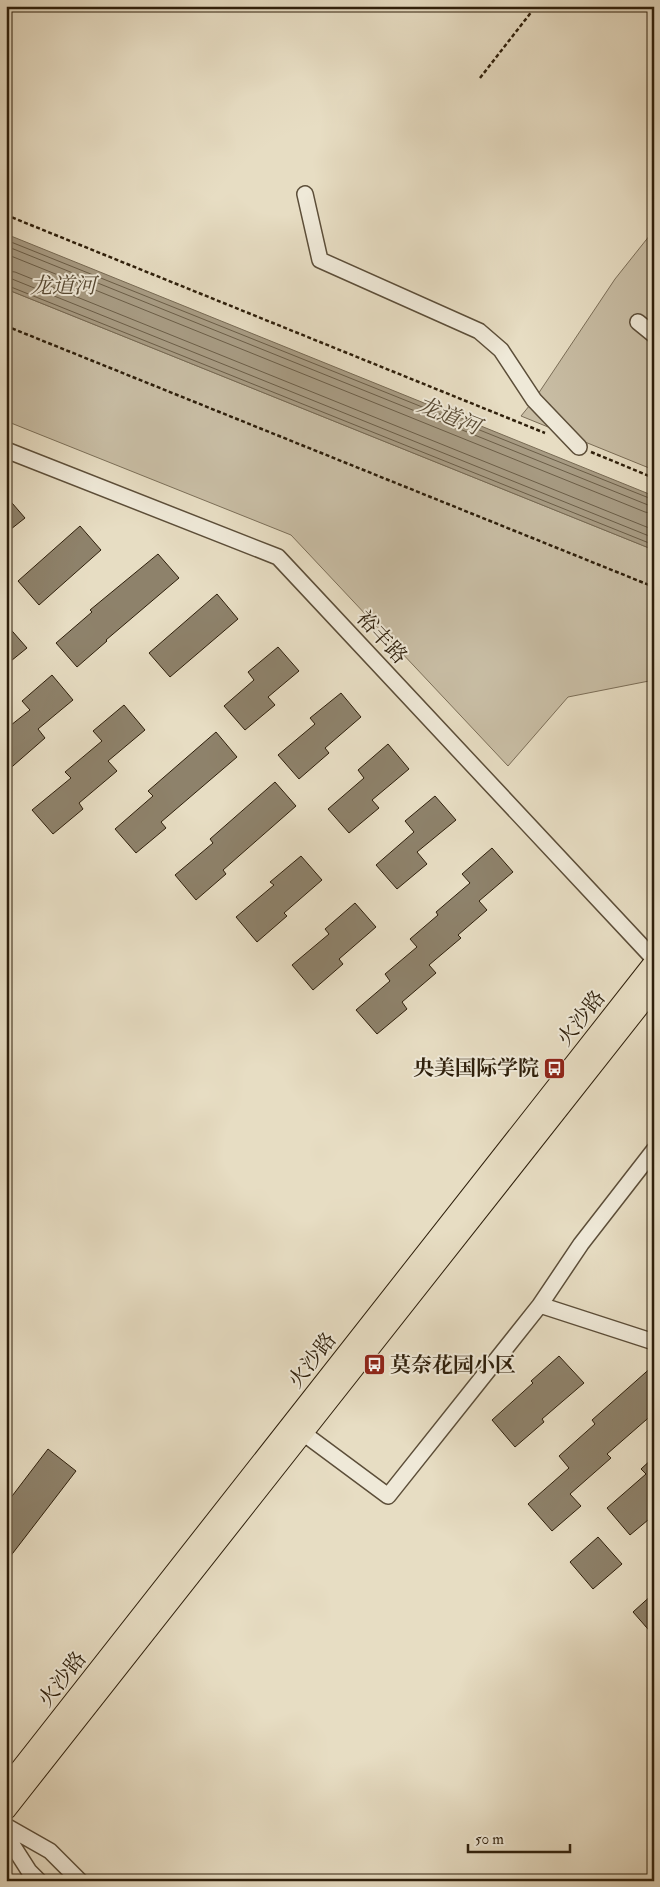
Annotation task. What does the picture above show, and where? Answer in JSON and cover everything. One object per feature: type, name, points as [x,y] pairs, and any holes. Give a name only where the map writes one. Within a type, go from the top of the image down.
[{"type":"main road","name":"火沙路","points":[[6,1810],[654,960]]},
{"type":"main road","name":"火沙路","points":[[6,1787],[654,988]]},
{"type":"street","points":[[305,194],[320,260],[479,331],[501,350],[534,400],[579,446]]},
{"type":"street","points":[[638,322],[654,335]]},
{"type":"street","name":"裕丰路","points":[[6,450],[278,557],[654,960]]},
{"type":"street","points":[[297,1428],[388,1496],[540,1305],[581,1244],[654,1150]]},
{"type":"street","points":[[540,1305],[654,1342]]},
{"type":"street","points":[[6,1826],[50,1851],[80,1881]]},
{"type":"street","points":[[6,1835],[29,1871],[39,1881]]},
{"type":"path","points":[[480,78],[536,6]]},
{"type":"path","points":[[6,214],[553,436]]},
{"type":"path","points":[[6,326],[654,587]]},
{"type":"path","points":[[579,446],[654,478]]},
{"type":"shaded area","points":[[654,230],[654,470],[521,416],[534,400],[615,279]]},
{"type":"shaded area","points":[[6,289],[654,550],[654,680],[568,697],[508,766],[291,535],[6,421]]},
{"type":"water","name":"龙道河","points":[[6,234],[654,496],[654,550],[6,289]]},
{"type":"building","points":[[6,496],[25,518],[6,533]]},
{"type":"building","points":[[80,526],[101,550],[39,605],[18,581]]},
{"type":"building","points":[[158,554],[179,578],[77,667],[56,643],[92,612],[90,610]]},
{"type":"building","points":[[217,594],[238,619],[170,677],[149,653]]},
{"type":"building","points":[[6,624],[27,648],[6,665]]},
{"type":"building","points":[[278,647],[299,671],[268,697],[275,705],[245,730],[224,706],[254,680],[248,672]]},
{"type":"building","points":[[52,675],[73,700],[38,729],[45,738],[6,772],[6,729],[30,710],[22,701]]},
{"type":"building","points":[[341,693],[361,717],[325,748],[329,753],[299,779],[278,755],[315,724],[310,718]]},
{"type":"building","points":[[124,705],[145,730],[108,761],[117,771],[79,803],[83,809],[53,834],[32,810],[71,778],[65,772],[102,741],[93,731]]},
{"type":"building","points":[[216,732],[237,757],[161,822],[166,828],[136,853],[115,829],[153,796],[148,791]]},
{"type":"building","points":[[388,744],[409,769],[372,800],[379,808],[349,833],[328,809],[364,778],[358,770]]},
{"type":"building","points":[[275,782],[296,806],[223,870],[226,874],[196,900],[175,875],[213,843],[210,839]]},
{"type":"building","points":[[435,796],[456,820],[417,852],[427,864],[397,889],[376,865],[414,832],[405,821]]},
{"type":"building","points":[[492,848],[513,872],[479,901],[487,910],[458,935],[461,938],[429,965],[436,973],[402,1002],[407,1009],[377,1034],[356,1010],[390,981],[385,974],[417,947],[410,939],[438,915],[436,912],[470,883],[462,874]]},
{"type":"building","points":[[301,856],[322,880],[284,913],[287,916],[257,942],[236,917],[274,885],[270,882]]},
{"type":"building","points":[[355,903],[376,927],[339,959],[343,964],[313,990],[292,965],[329,934],[325,929]]},
{"type":"building","points":[[559,1356],[584,1383],[542,1419],[544,1422],[515,1447],[492,1420],[533,1383],[531,1381]]},
{"type":"building","points":[[654,1365],[654,1413],[607,1454],[611,1458],[570,1494],[581,1506],[552,1531],[528,1504],[569,1468],[559,1456],[595,1424],[592,1420]]},
{"type":"building","points":[[48,1449],[76,1471],[6,1562],[6,1504]]},
{"type":"building","points":[[654,1457],[654,1515],[630,1535],[607,1508],[646,1474],[641,1469]]},
{"type":"building","points":[[598,1537],[622,1564],[593,1589],[570,1562]]},
{"type":"building","points":[[654,1593],[654,1636],[633,1612]]},
{"type":"place","name":"央美国际学院","points":[[555,1068]]},
{"type":"place","name":"莫奈花园小区","points":[[374,1365]]}]
